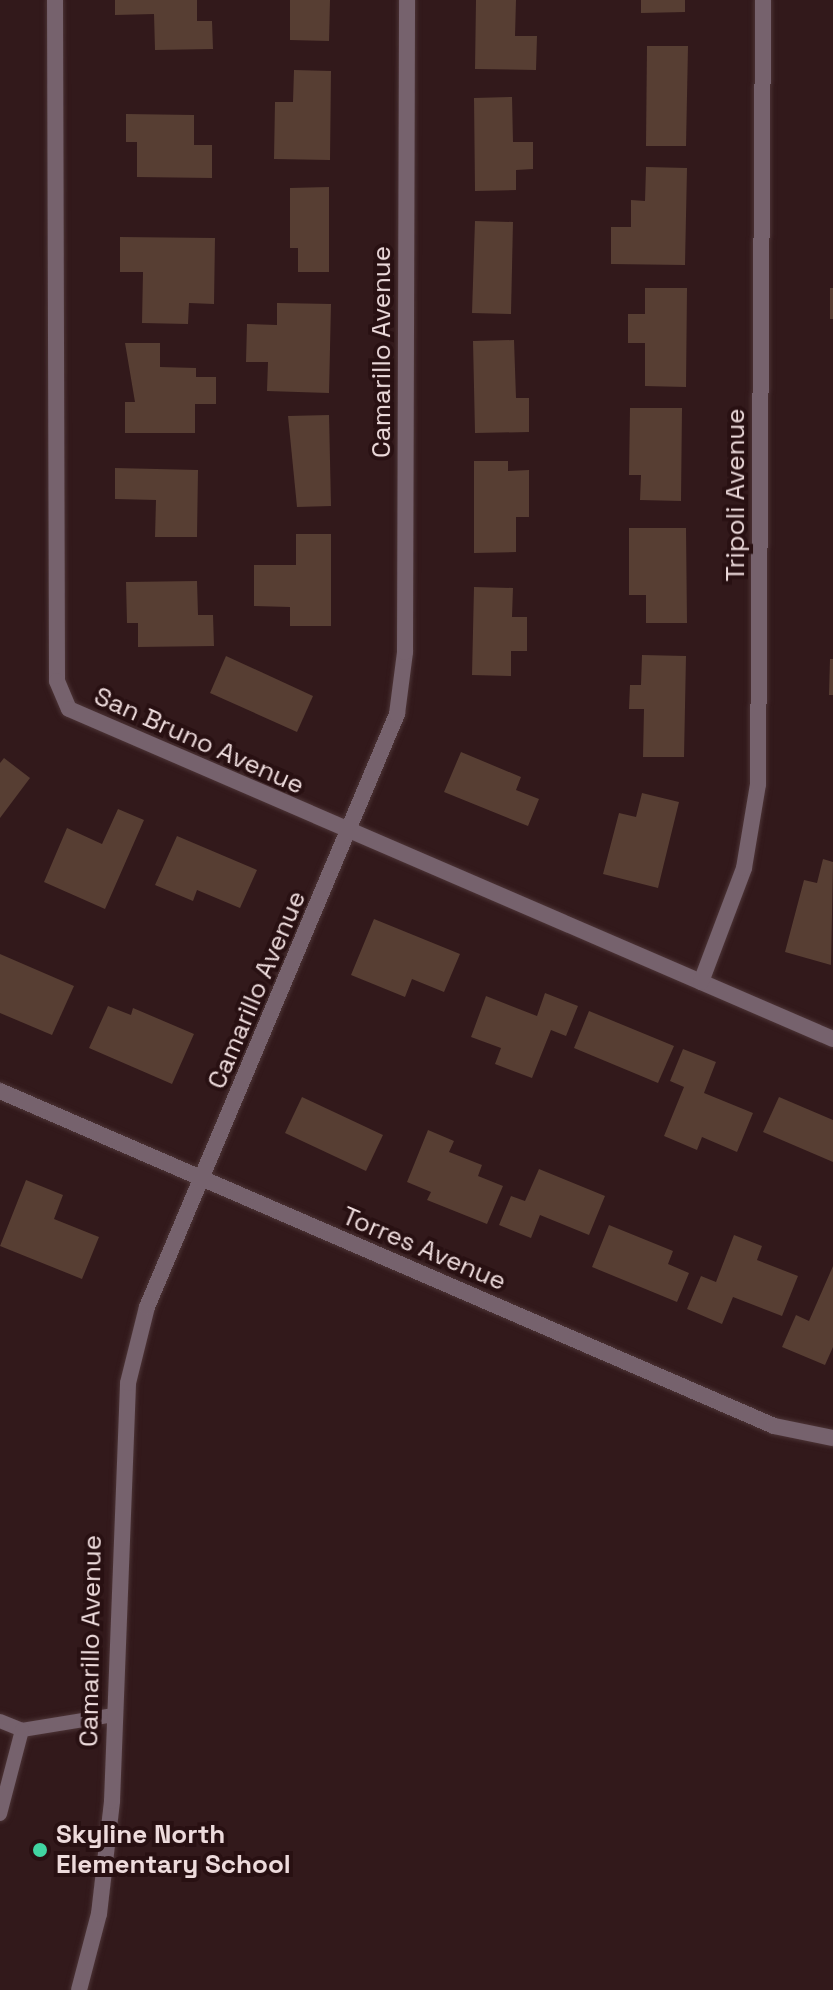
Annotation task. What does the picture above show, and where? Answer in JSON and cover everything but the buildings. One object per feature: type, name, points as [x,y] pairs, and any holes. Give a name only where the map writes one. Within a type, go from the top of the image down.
[{"type":"street","name":"San Bruno Avenue","points":[[55,0],[57,681],[69,709],[94,726],[352,832],[833,1039]]},
{"type":"street","name":"Camarillo Avenue","points":[[79,1990],[101,1899],[114,1715],[128,1383],[147,1307],[352,832],[397,714],[405,652],[407,0]]},
{"type":"street","name":"Tripoli Avenue","points":[[701,982],[744,868],[758,784],[763,0]]},
{"type":"street","name":"Torres Avenue","points":[[0,1091],[774,1426],[833,1438]]},
{"type":"lane","points":[[0,1721],[22,1730],[114,1715]]},
{"type":"lane","points":[[0,1814],[22,1730]]},
{"type":"place","name":"Skyline North Elementary School","points":[[40,1850]]}]
